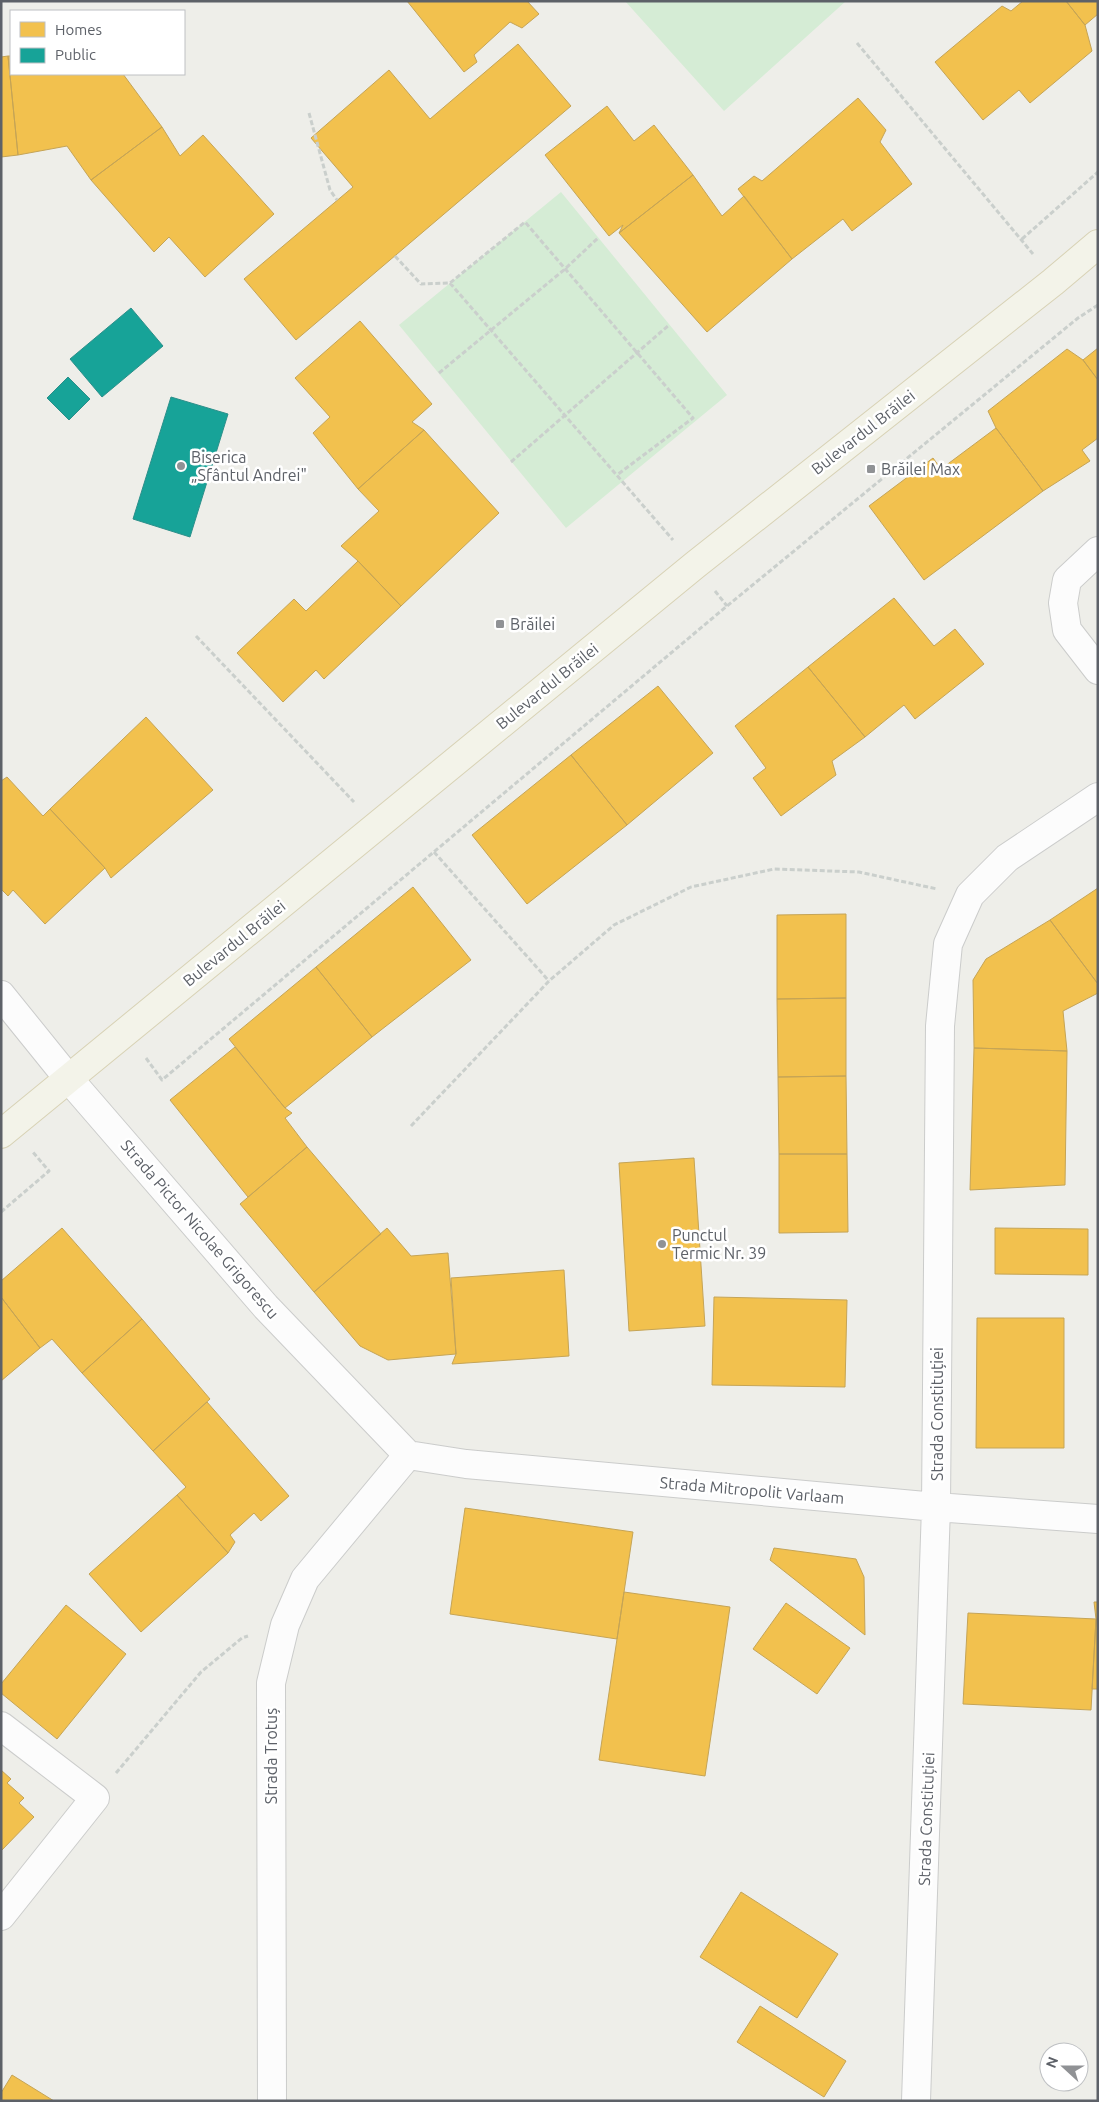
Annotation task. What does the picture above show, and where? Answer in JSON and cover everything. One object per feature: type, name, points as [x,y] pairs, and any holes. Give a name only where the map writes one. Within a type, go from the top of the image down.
[{"type":"main road","name":"Bulevardul Brăilei","points":[[1,1134],[695,565],[1053,282],[1098,244]]},
{"type":"street","points":[[1098,551],[1067,580],[1063,603],[1067,630],[1098,670]]},
{"type":"street","name":"Strada Constituției","points":[[916,2101],[936,1507],[940,1026],[948,944],[970,895],[1007,858],[1098,797]]},
{"type":"street","name":"Strada Pictor Nicolae Grigorescu","points":[[1,995],[68,1078],[266,1307],[408,1454]]},
{"type":"street","name":"Strada Mitropolit Varlaam","points":[[408,1454],[475,1465],[936,1507],[1098,1519]]},
{"type":"street","name":"Strada Trotuș","points":[[272,2101],[271,1684],[284,1624],[305,1579],[408,1454]]},
{"type":"street","points":[[1,1726],[95,1798],[1,1916]]},
{"type":"path","points":[[857,43],[1022,239],[1098,172]]},
{"type":"path","points":[[309,113],[330,190],[337,200]]},
{"type":"path","points":[[396,256],[421,284],[450,283],[525,222],[692,418],[617,475]]},
{"type":"path","points":[[439,373],[566,269],[598,238]]},
{"type":"path","points":[[450,283],[695,565]]},
{"type":"path","points":[[162,1080],[727,606],[1078,318],[1098,305]]},
{"type":"path","points":[[511,462],[669,325]]},
{"type":"path","points":[[196,636],[377,826]]},
{"type":"path","points":[[434,852],[549,981]]},
{"type":"path","points":[[411,1126],[549,981],[614,925],[691,887],[774,869],[859,872],[970,895]]},
{"type":"path","points":[[1,1212],[49,1171]]},
{"type":"path","points":[[95,1798],[201,1672],[242,1638],[284,1624]]},
{"type":"green space","points":[[625,1],[846,1],[724,111]]},
{"type":"green space","points":[[561,192],[727,395],[566,528],[399,325]]},
{"type":"building: Homes","points":[[407,1],[527,1],[539,14],[522,28],[510,22],[474,55],[477,62],[464,72]]},
{"type":"building: Homes","points":[[1023,1],[1066,1],[1085,25],[1092,51],[1030,103],[1019,90],[983,120],[935,62],[1002,6],[1011,11]]},
{"type":"building: Homes","points":[[1066,1],[1098,1],[1098,14],[1085,25]]},
{"type":"building: Homes","points":[[518,44],[571,106],[296,340],[244,279],[353,187],[311,138],[389,70],[430,119]]},
{"type":"building: Homes","points":[[8,56],[18,155],[1,157],[1,57]]},
{"type":"building: Homes","points":[[8,56],[10,56],[10,75],[124,75],[162,127],[91,180],[67,146],[18,155]]},
{"type":"building: Homes","points":[[858,98],[886,130],[880,142],[912,184],[852,231],[843,219],[792,259],[738,189],[754,176],[762,181]]},
{"type":"building: Homes","points":[[607,106],[634,141],[654,125],[693,175],[619,233],[623,225],[609,236],[545,155]]},
{"type":"building: Homes","points":[[162,127],[180,156],[203,135],[274,214],[205,277],[169,237],[154,252],[91,180]]},
{"type":"building: Homes","points":[[693,175],[722,216],[744,196],[792,259],[707,332],[619,233]]},
{"type":"building: Homes","points":[[360,321],[432,404],[412,422],[424,430],[358,489],[313,433],[330,417],[295,378]]},
{"type":"building: Homes","points":[[1098,348],[1098,380],[1083,360]]},
{"type":"building: Homes","points":[[1067,349],[1083,360],[1098,380],[1098,438],[1082,450],[1090,461],[1043,491],[996,428],[988,411]]},
{"type":"building: Homes","points":[[996,428],[1043,491],[924,580],[869,506],[933,458],[941,469]]},
{"type":"building: Homes","points":[[424,430],[499,513],[401,606],[341,546],[379,511],[358,489]]},
{"type":"building: Homes","points":[[358,561],[401,606],[324,679],[316,670],[283,702],[237,653],[294,599],[306,611]]},
{"type":"building: Homes","points":[[894,598],[934,646],[955,629],[984,664],[915,719],[904,705],[865,737],[808,667]]},
{"type":"building: Homes","points":[[808,667],[865,737],[832,761],[836,775],[781,816],[753,778],[766,768],[735,726]]},
{"type":"building: Homes","points":[[658,686],[713,753],[627,825],[571,755]]},
{"type":"building: Homes","points":[[146,717],[213,790],[111,878],[105,868],[50,809]]},
{"type":"building: Homes","points":[[571,755],[627,825],[527,904],[472,835]]},
{"type":"building: Homes","points":[[7,777],[43,816],[50,809],[105,868],[45,924],[13,890],[8,896],[1,889],[1,781]]},
{"type":"building: Homes","points":[[413,887],[471,960],[372,1037],[316,967]]},
{"type":"building: Homes","points":[[1098,888],[1098,984],[1050,920]]},
{"type":"building: Homes","points":[[846,914],[846,998],[777,999],[777,915]]},
{"type":"building: Homes","points":[[1050,920],[1098,984],[1098,993],[1063,1011],[1067,1051],[974,1048],[973,980],[986,959]]},
{"type":"building: Homes","points":[[316,967],[372,1037],[285,1108],[229,1039]]},
{"type":"building: Homes","points":[[846,998],[846,1076],[778,1077],[777,999]]},
{"type":"building: Homes","points":[[235,1047],[285,1108],[292,1113],[285,1118],[307,1147],[248,1197],[170,1100]]},
{"type":"building: Homes","points":[[974,1048],[1067,1051],[1065,1185],[970,1190]]},
{"type":"building: Homes","points":[[846,1076],[847,1154],[779,1154],[778,1077]]},
{"type":"building: Homes","points":[[307,1147],[381,1234],[314,1292],[240,1204]]},
{"type":"building: Homes","points":[[779,1154],[847,1154],[848,1232],[779,1233]]},
{"type":"building: Homes","name":"Punctul Termic Nr. 39","points":[[694,1158],[705,1326],[629,1331],[619,1163]]},
{"type":"building: Homes","points":[[62,1228],[142,1319],[82,1373],[52,1339],[40,1348],[1,1297],[1,1281]]},
{"type":"building: Homes","points":[[387,1228],[411,1256],[448,1253],[456,1354],[388,1360],[360,1346],[314,1292]]},
{"type":"building: Homes","points":[[995,1228],[1088,1229],[1088,1275],[995,1274]]},
{"type":"building: Homes","points":[[564,1270],[569,1356],[452,1364],[456,1354],[451,1278]]},
{"type":"building: Homes","points":[[1,1297],[40,1348],[1,1381]]},
{"type":"building: Homes","points":[[714,1297],[847,1300],[845,1387],[712,1385]]},
{"type":"building: Homes","points":[[977,1318],[1064,1318],[1064,1448],[976,1448]]},
{"type":"building: Homes","points":[[142,1319],[210,1399],[153,1451],[82,1373]]},
{"type":"building: Homes","points":[[207,1402],[289,1496],[261,1521],[254,1513],[230,1535],[235,1542],[228,1553],[177,1495],[186,1487],[153,1451]]},
{"type":"building: Homes","points":[[177,1495],[228,1553],[141,1632],[89,1574]]},
{"type":"building: Homes","points":[[465,1508],[633,1532],[617,1639],[450,1614]]},
{"type":"building: Homes","points":[[774,1548],[856,1559],[864,1577],[865,1635],[770,1560]]},
{"type":"building: Homes","points":[[624,1592],[730,1607],[705,1776],[599,1760]]},
{"type":"building: Homes","points":[[1094,1602],[1098,1602],[1098,1689],[1092,1689],[1096,1619]]},
{"type":"building: Homes","points":[[786,1603],[850,1648],[817,1694],[753,1649]]},
{"type":"building: Homes","points":[[66,1605],[126,1654],[57,1739],[1,1693],[1,1684]]},
{"type":"building: Homes","points":[[968,1613],[1096,1619],[1091,1710],[963,1704]]},
{"type":"building: Homes","points":[[1,1770],[11,1779],[7,1783],[24,1798],[19,1803],[34,1817],[1,1851]]},
{"type":"building: Homes","points":[[741,1892],[838,1954],[797,2018],[700,1957]]},
{"type":"building: Homes","points":[[760,2006],[846,2061],[824,2097],[737,2042]]},
{"type":"building: Homes","points":[[12,2075],[54,2101],[1,2101],[1,2093]]},
{"type":"building: Public","points":[[131,308],[163,346],[102,397],[70,359]]},
{"type":"building: Public","points":[[68,377],[90,399],[69,420],[47,398]]},
{"type":"building: Public","name":"Biserica „Sfântul Andrei\"","points":[[171,397],[228,414],[190,537],[133,519]]},
{"type":"place","name":"Biserica „Sfântul Andrei\"","points":[[181,466]]},
{"type":"place","name":"Brăilei Max","points":[[871,469]]},
{"type":"place","name":"Brăilei","points":[[500,624]]},
{"type":"place","name":"Punctul Termic Nr. 39","points":[[662,1244]]}]
